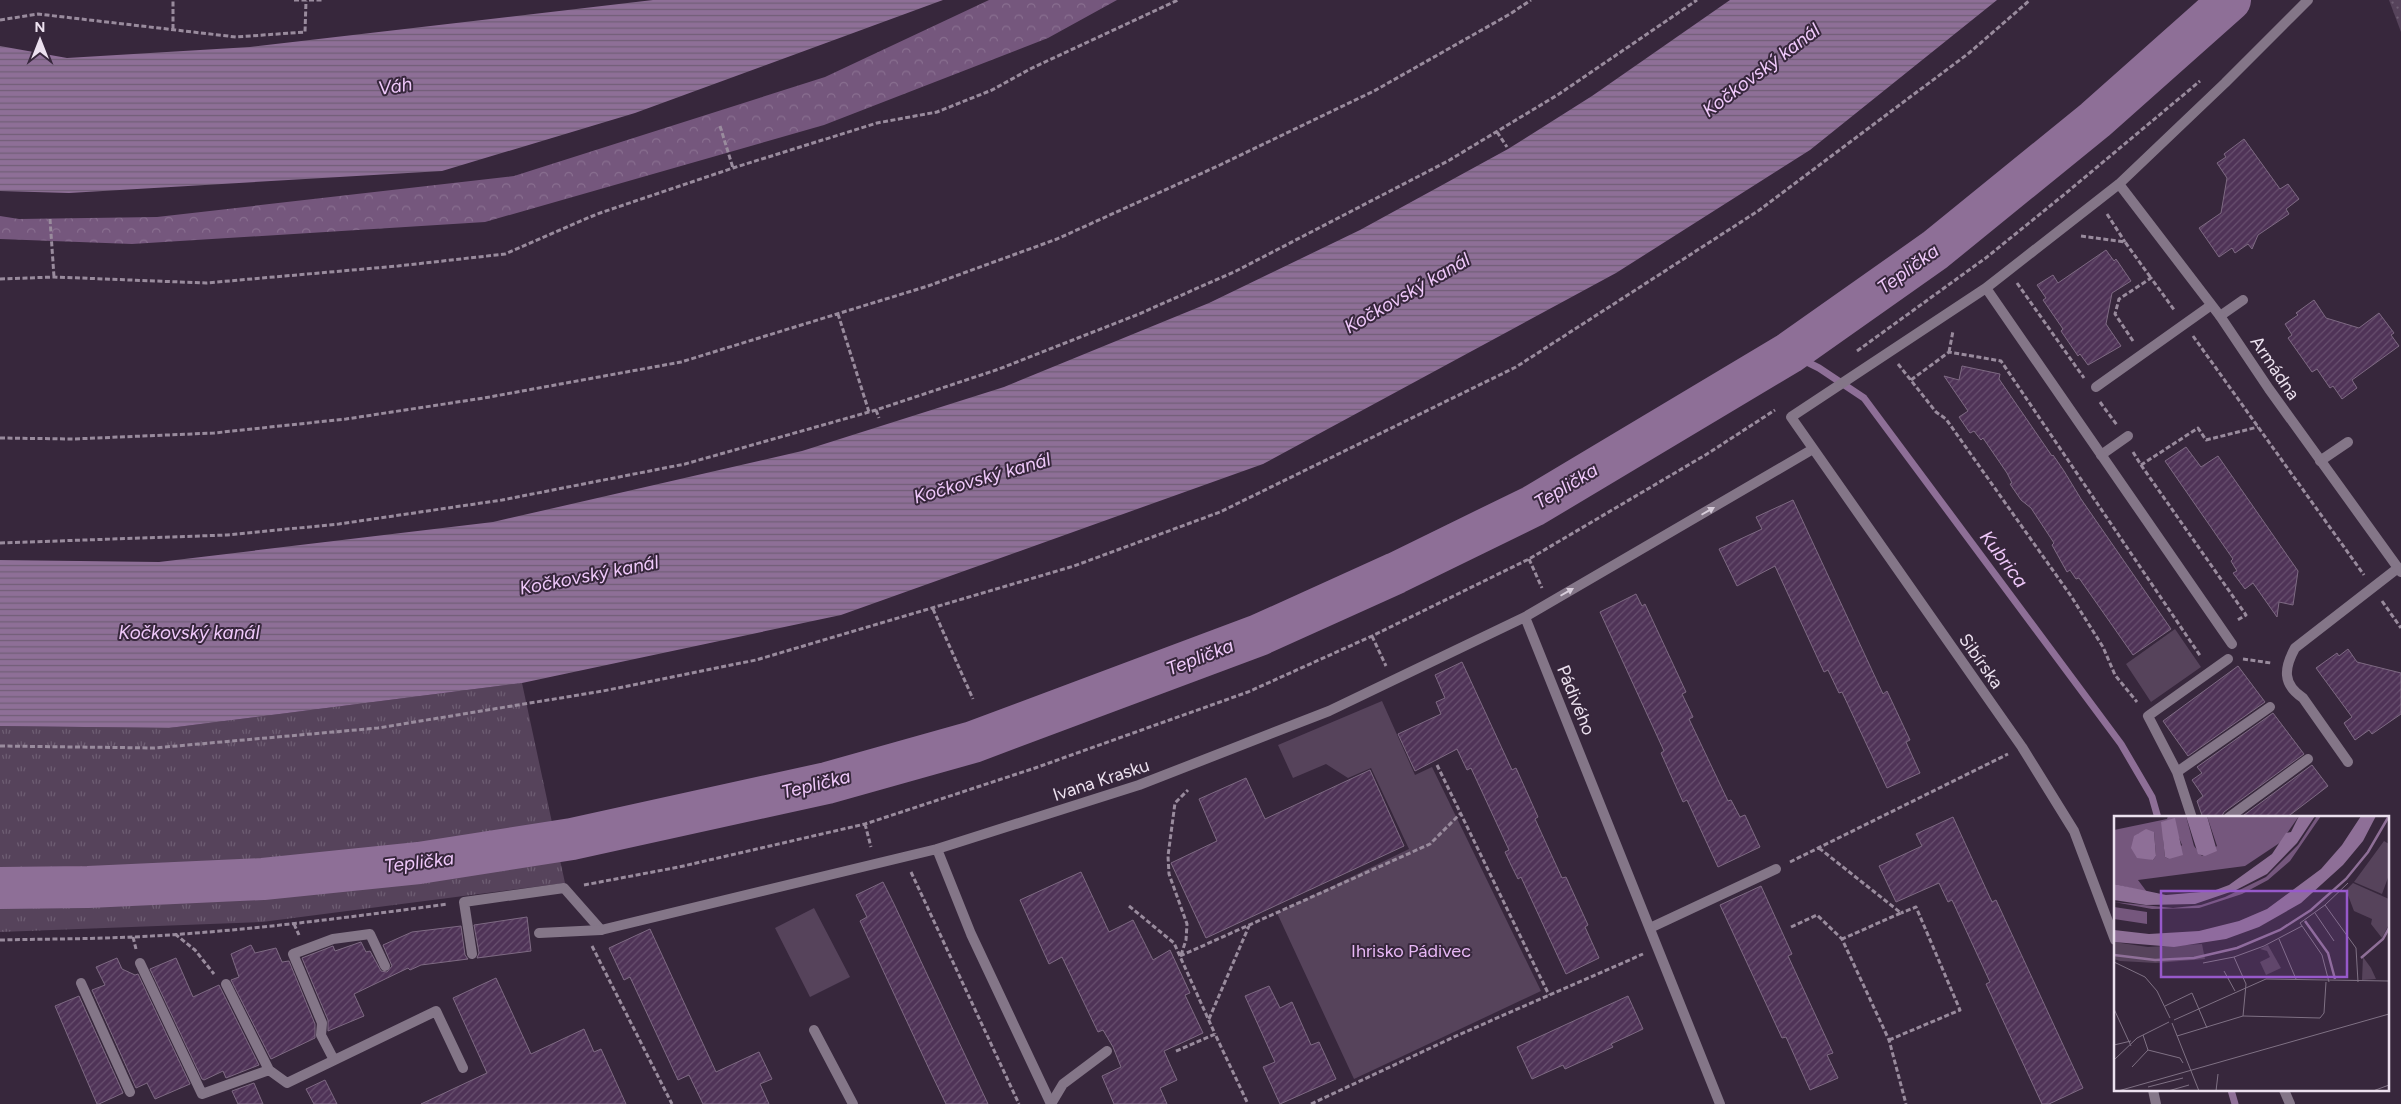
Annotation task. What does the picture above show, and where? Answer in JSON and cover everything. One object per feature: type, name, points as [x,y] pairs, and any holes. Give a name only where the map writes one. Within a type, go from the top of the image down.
[{"type":"street","points":[[1889,352],[1986,288],[2119,184],[2225,83],[2308,0]]},
{"type":"street","name":"Armádna","points":[[2119,184],[2210,306],[2220,316],[2320,461],[2400,570]]},
{"type":"street","points":[[1986,288],[2232,644]]},
{"type":"street","points":[[2220,316],[2243,300]]},
{"type":"street","points":[[2097,393],[2210,306]]},
{"type":"street","name":"Sibírska","points":[[1889,352],[1872,361],[1791,417],[2022,747],[2074,831],[2114,937]]},
{"type":"street","points":[[2101,455],[2127,437]]},
{"type":"street","points":[[2320,461],[2348,442]]},
{"type":"street","points":[[1525,616],[1813,449]]},
{"type":"street","points":[[2348,762],[2303,698],[2295,692],[2288,682],[2286,664],[2295,648],[2373,587],[2400,570]]},
{"type":"street","name":"Ivana Krasku","points":[[539,933],[601,930],[937,849],[1139,785],[1329,711],[1525,616]]},
{"type":"street","name":"Pádivého","points":[[1525,616],[1720,1104]]},
{"type":"street","points":[[2191,816],[2177,772],[2148,716],[2228,659]]},
{"type":"street","points":[[2177,772],[2270,707]]},
{"type":"street","points":[[2231,816],[2308,759]]},
{"type":"street","points":[[937,849],[970,934],[1051,1104]]},
{"type":"street","points":[[1650,928],[1776,869]]},
{"type":"street","points":[[472,954],[464,902],[564,888],[601,930]]},
{"type":"street","points":[[334,1060],[321,1034],[322,1024],[293,954],[333,939],[370,934],[385,966]]},
{"type":"street","points":[[140,963],[202,1094],[269,1070]]},
{"type":"street","points":[[81,983],[130,1092]]},
{"type":"street","points":[[226,984],[269,1070],[287,1083],[436,1011],[463,1068]]},
{"type":"street","points":[[814,1030],[853,1104]]},
{"type":"street","points":[[1051,1104],[1063,1084],[1106,1051]]},
{"type":"street","points":[[2285,1092],[2290,1104]]},
{"type":"path","points":[[173,0],[173,29]]},
{"type":"path","points":[[294,0],[322,0]]},
{"type":"path","points":[[0,279],[54,277],[206,283],[398,266],[506,254],[597,214],[733,168],[877,123],[937,112],[992,90],[1032,68],[1178,0]]},
{"type":"path","points":[[0,438],[73,440],[214,433],[346,419],[578,382],[681,362],[838,314],[1057,239],[1220,166],[1374,91],[1510,14],[1531,0]]},
{"type":"path","points":[[0,543],[227,534],[339,524],[502,500],[685,464],[876,410],[999,369],[1139,314],[1236,271],[1448,162],[1559,94],[1697,0]]},
{"type":"path","points":[[0,746],[154,748],[378,728],[604,692],[756,660],[1074,566],[1220,512],[1516,367],[1758,211],[1969,53],[2030,0]]},
{"type":"path","points":[[0,20],[38,14],[236,37],[305,32],[306,1]]},
{"type":"path","points":[[1860,348],[1986,256],[2201,80]]},
{"type":"path","points":[[720,126],[733,168]]},
{"type":"path","points":[[1497,132],[1507,147]]},
{"type":"path","points":[[2101,213],[2108,214],[2124,242],[2401,628]]},
{"type":"path","points":[[50,219],[54,277]]},
{"type":"path","points":[[2082,229],[2075,235],[2124,242]]},
{"type":"path","points":[[2135,345],[2116,314],[2117,306],[2119,299],[2151,278]]},
{"type":"path","points":[[2035,308],[2086,381],[2093,376]]},
{"type":"path","points":[[838,314],[869,412]]},
{"type":"path","points":[[1889,352],[1936,412],[1946,419],[2012,510],[2103,647],[2115,675],[2148,716]]},
{"type":"path","points":[[1911,380],[1948,352],[2001,361],[2210,672]]},
{"type":"path","points":[[2097,393],[2127,437],[2142,465],[2246,615],[2222,630]]},
{"type":"path","points":[[564,888],[679,866],[865,824],[1035,768],[1248,692],[1372,636],[1529,559],[1707,454],[1783,406]]},
{"type":"path","points":[[876,410],[879,418]]},
{"type":"path","points":[[2142,465],[2198,428],[2206,440],[2258,427]]},
{"type":"path","points":[[1529,559],[1540,584]]},
{"type":"path","points":[[933,609],[973,699]]},
{"type":"path","points":[[1372,636],[1393,680]]},
{"type":"path","points":[[2228,659],[2286,664]]},
{"type":"path","points":[[1776,869],[2022,747]]},
{"type":"path","points":[[1437,765],[1549,995]]},
{"type":"path","points":[[1180,956],[1186,940],[1187,924],[1169,874],[1168,856],[1175,803],[1188,790]]},
{"type":"path","points":[[1180,956],[1430,844],[1460,814]]},
{"type":"path","points":[[865,824],[875,864]]},
{"type":"path","points":[[1819,848],[1902,913]]},
{"type":"path","points":[[911,872],[1019,1104]]},
{"type":"path","points":[[0,940],[133,937],[174,934],[294,924],[464,902]]},
{"type":"path","points":[[1129,906],[1174,943],[1246,1103]]},
{"type":"path","points":[[1842,939],[1916,907],[1960,1010],[1889,1040]]},
{"type":"path","points":[[1791,927],[1817,915],[1842,939],[1889,1040],[1906,1104]]},
{"type":"path","points":[[1209,1019],[1249,926]]},
{"type":"path","points":[[174,934],[195,950],[212,972],[226,984]]},
{"type":"path","points":[[591,945],[672,1104]]},
{"type":"path","points":[[1311,1104],[1657,947]]},
{"type":"path","points":[[1176,1051],[1216,1034]]},
{"type":"green space","points":[[989,0],[1117,0],[1048,38],[824,125],[485,222],[132,244],[0,239],[0,216],[19,219],[157,217],[514,176],[825,77]]},
{"type":"green space","points":[[2389,0],[2401,0],[2401,32]]},
{"type":"green space","points":[[2175,629],[2201,667],[2151,702],[2126,664]]},
{"type":"green space","points":[[522,683],[565,883],[262,922],[0,932],[0,726],[169,728]]},
{"type":"green space","name":"Ihrisko Pádivec","points":[[1382,701],[1415,775],[1432,767],[1541,991],[1354,1079],[1277,913],[1409,849],[1371,768],[1348,778],[1326,764],[1293,778],[1278,745]]},
{"type":"green space","points":[[814,908],[850,977],[810,997],[775,928]]},
{"type":"water","name":"Váh","points":[[653,0],[943,0],[635,113],[442,171],[69,193],[0,191],[0,46],[67,58],[250,47]]},
{"type":"water","name":"Kočkovský kanál","points":[[1730,0],[1997,0],[1810,150],[1616,273],[1263,464],[841,615],[522,683],[169,728],[0,726],[0,560],[159,562],[493,522],[802,451],[1004,387],[1209,303],[1360,230],[1508,149],[1592,96]]},
{"type":"building","points":[[2244,139],[2280,189],[2288,184],[2299,199],[2286,209],[2289,214],[2258,235],[2252,249],[2248,244],[2235,253],[2232,248],[2219,257],[2199,228],[2221,213],[2227,178],[2217,163],[2226,157],[2224,154]]},
{"type":"building","points":[[2106,250],[2114,261],[2116,259],[2131,281],[2112,293],[2106,324],[2121,346],[2088,365],[2080,354],[2078,356],[2061,331],[2063,329],[2043,300],[2046,298],[2037,285],[2053,275],[2058,283]]},
{"type":"building","points":[[2314,300],[2326,318],[2359,328],[2379,313],[2394,333],[2391,335],[2399,346],[2352,380],[2357,388],[2342,399],[2333,386],[2330,388],[2317,369],[2312,372],[2288,338],[2292,335],[2285,324]]},
{"type":"building","points":[[1962,366],[2000,374],[1999,379],[2171,629],[2133,655],[2079,578],[2076,579],[2070,570],[2067,572],[2052,545],[2054,543],[2031,508],[2021,500],[2010,484],[2012,483],[2007,473],[1983,438],[1981,440],[1974,431],[1970,433],[1959,417],[1968,411],[1944,376],[1959,380]]},
{"type":"building","points":[[2186,447],[2201,467],[2218,456],[2298,571],[2293,605],[2279,602],[2277,617],[2253,583],[2245,589],[2233,573],[2237,571],[2231,561],[2233,559],[2165,461]]},
{"type":"building","points":[[1793,500],[1883,694],[1887,691],[1910,740],[1906,742],[1920,773],[1887,788],[1842,692],[1839,693],[1828,670],[1824,672],[1775,566],[1737,586],[1719,549],[1762,529],[1756,517]]},
{"type":"building","points":[[1636,594],[1642,606],[1645,604],[1686,692],[1682,694],[1693,717],[1689,719],[1728,801],[1731,800],[1740,817],[1745,815],[1760,847],[1718,867],[1687,800],[1683,802],[1661,753],[1664,751],[1600,612]]},
{"type":"building","points":[[2348,649],[2357,662],[2401,673],[2401,714],[2372,734],[2369,730],[2355,740],[2344,723],[2352,717],[2316,668],[2337,653],[2339,656]]},
{"type":"building","points":[[1462,662],[1512,770],[1516,768],[1538,817],[1535,819],[1562,878],[1566,877],[1588,925],[1585,927],[1599,958],[1566,974],[1521,877],[1518,879],[1505,852],[1509,850],[1471,768],[1467,770],[1457,749],[1415,771],[1398,734],[1441,714],[1436,702],[1445,698],[1435,675]]},
{"type":"building","points":[[2238,666],[2265,702],[2188,756],[2163,721]]},
{"type":"building","points":[[2273,713],[2304,754],[2224,812],[2222,816],[2202,816],[2197,801],[2203,796],[2192,780],[2202,773],[2197,767]]},
{"type":"building","points":[[2312,765],[2328,786],[2289,816],[2243,816]]},
{"type":"building","points":[[1370,770],[1404,846],[1206,938],[1171,863],[1217,841],[1199,799],[1246,778],[1265,819]]},
{"type":"building","points":[[1953,817],[1992,902],[1996,900],[2083,1088],[2049,1104],[2042,1104],[1986,984],[1990,982],[1952,900],[1948,902],[1939,883],[1896,902],[1879,866],[1922,846],[1916,834]]},
{"type":"building","points":[[1081,872],[1109,932],[1133,920],[1153,960],[1170,950],[1190,993],[1185,995],[1203,1033],[1164,1051],[1177,1080],[1160,1088],[1167,1104],[1114,1104],[1102,1076],[1121,1067],[1113,1047],[1103,1030],[1098,1032],[1062,957],[1049,964],[1020,900]]},
{"type":"building","points":[[883,882],[988,1104],[946,1104],[931,1073],[860,921],[867,917],[856,895]]},
{"type":"building","points":[[1761,886],[1792,954],[1788,956],[1833,1053],[1827,1055],[1838,1078],[1810,1090],[1786,1037],[1782,1038],[1720,905]]},
{"type":"building","points":[[527,917],[531,951],[477,958],[479,953],[474,925]]},
{"type":"building","points":[[461,926],[465,955],[468,959],[421,965],[410,970],[408,968],[354,994],[364,1016],[328,1031],[328,1020],[302,958],[333,946],[335,951],[361,942],[366,952],[370,951],[381,971],[387,972],[392,966],[383,945],[412,932]]},
{"type":"building","points":[[650,929],[716,1072],[759,1052],[772,1079],[760,1084],[769,1104],[703,1104],[689,1075],[678,1080],[630,977],[624,980],[609,948]]},
{"type":"building","points":[[251,945],[255,953],[276,948],[282,962],[289,961],[315,1024],[315,1038],[271,1059],[231,980],[239,977],[231,954]]},
{"type":"building","points":[[117,958],[122,969],[135,975],[138,974],[190,1084],[155,1099],[147,1083],[136,1088],[92,990],[105,985],[96,967]]},
{"type":"building","points":[[176,958],[193,997],[219,985],[259,1065],[226,1078],[223,1071],[204,1080],[202,1079],[150,969]]},
{"type":"building","points":[[496,978],[531,1054],[584,1029],[594,1052],[601,1049],[626,1104],[421,1104],[487,1073],[453,998]]},
{"type":"building","points":[[1269,986],[1280,1008],[1292,1002],[1311,1045],[1319,1042],[1336,1079],[1280,1104],[1263,1067],[1275,1062],[1245,996]]},
{"type":"building","points":[[79,996],[123,1093],[99,1104],[97,1104],[55,1006]]},
{"type":"building","points":[[1628,996],[1643,1029],[1611,1044],[1613,1047],[1565,1069],[1563,1065],[1532,1079],[1517,1047]]},
{"type":"building","points":[[325,1080],[337,1104],[314,1104],[306,1089]]},
{"type":"building","points":[[254,1083],[263,1104],[238,1104],[232,1091]]},
{"type":"waterway","name":"Teplička","points":[[0,888],[88,887],[263,879],[419,863],[572,839],[827,783],[973,742],[1259,635],[1396,573],[1533,506],[1789,353],[1935,250],[2095,120],[2230,0]]},
{"type":"waterway","name":"Kubrica","points":[[1789,353],[1819,368],[1864,398],[2121,744],[2152,797],[2157,816]]},
{"type":"waterway","name":"Kubrica","points":[[2232,1092],[2235,1104]]}]
